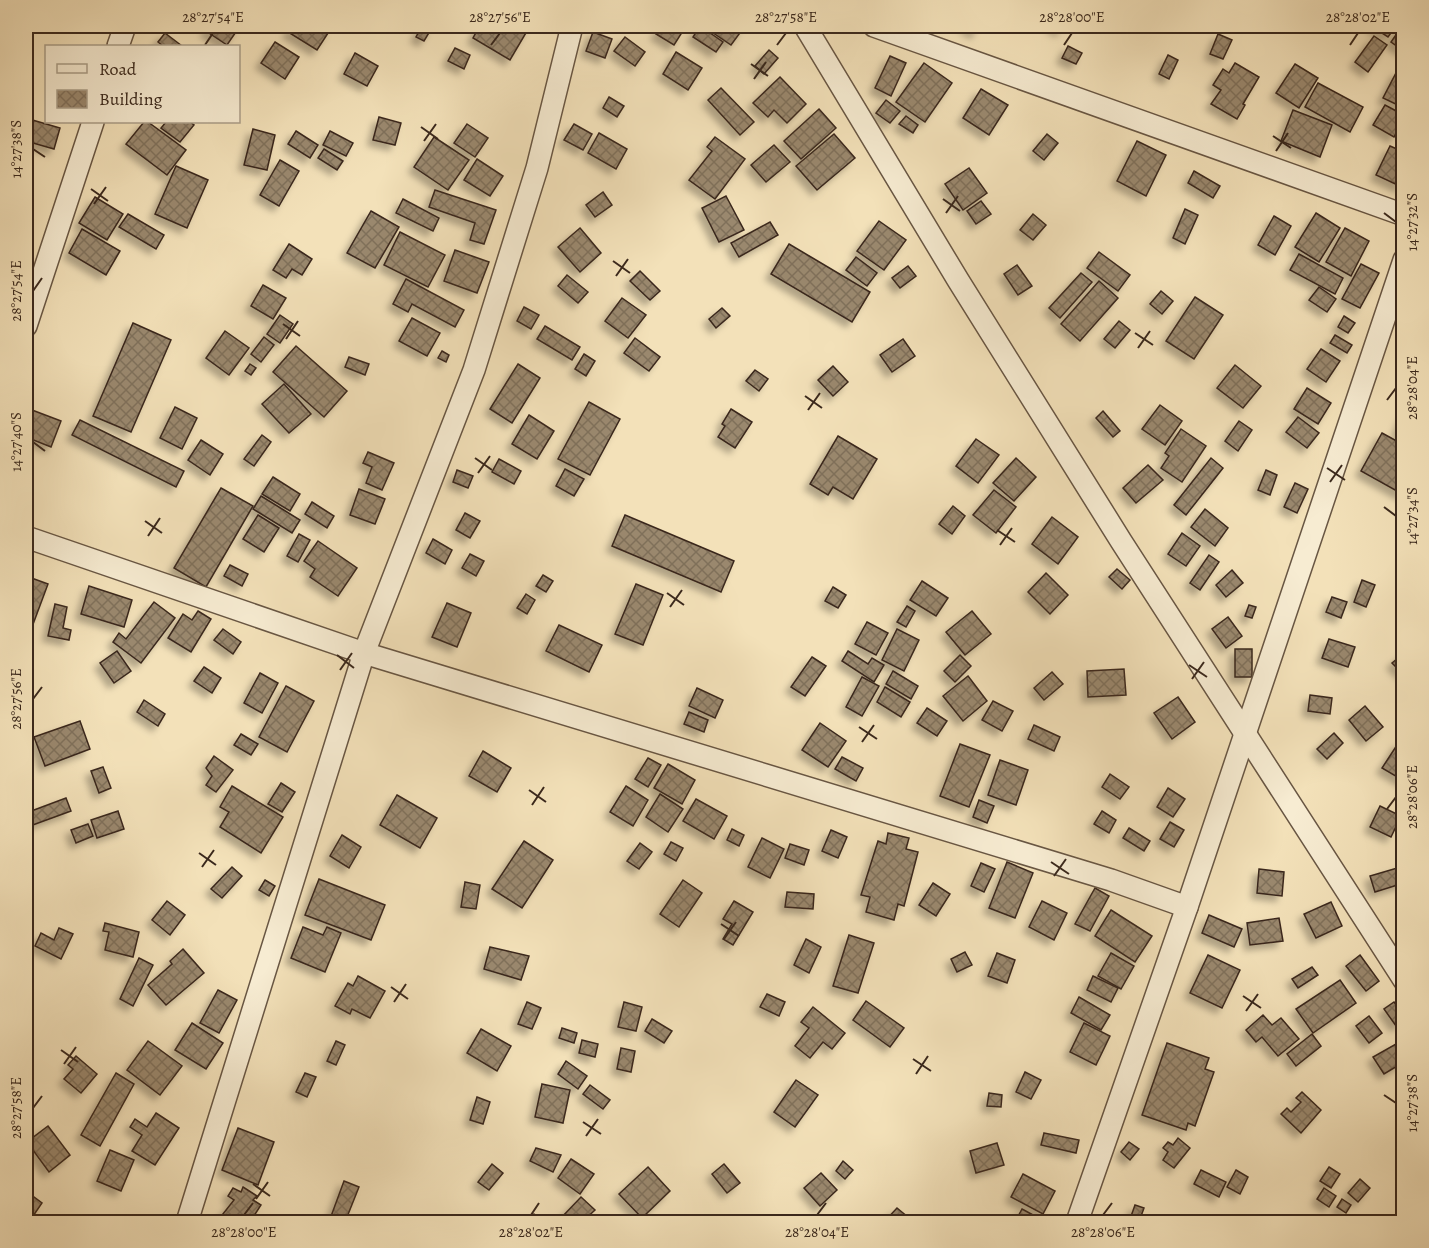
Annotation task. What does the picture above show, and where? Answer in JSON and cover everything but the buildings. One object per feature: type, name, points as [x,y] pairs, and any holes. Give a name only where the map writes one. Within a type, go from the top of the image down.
[{"type":"street","points":[[118,45],[125,26]]},
{"type":"street","points":[[187,1222],[364,653],[474,370],[537,168],[572,26]]},
{"type":"street","points":[[805,26],[958,280],[1244,734],[1400,970]]},
{"type":"street","points":[[874,26],[1404,215]]},
{"type":"street","points":[[26,326],[93,123]]},
{"type":"street","points":[[1077,1222],[1187,907],[1404,260]]},
{"type":"street","points":[[26,537],[364,653],[1112,880],[1187,907]]}]
